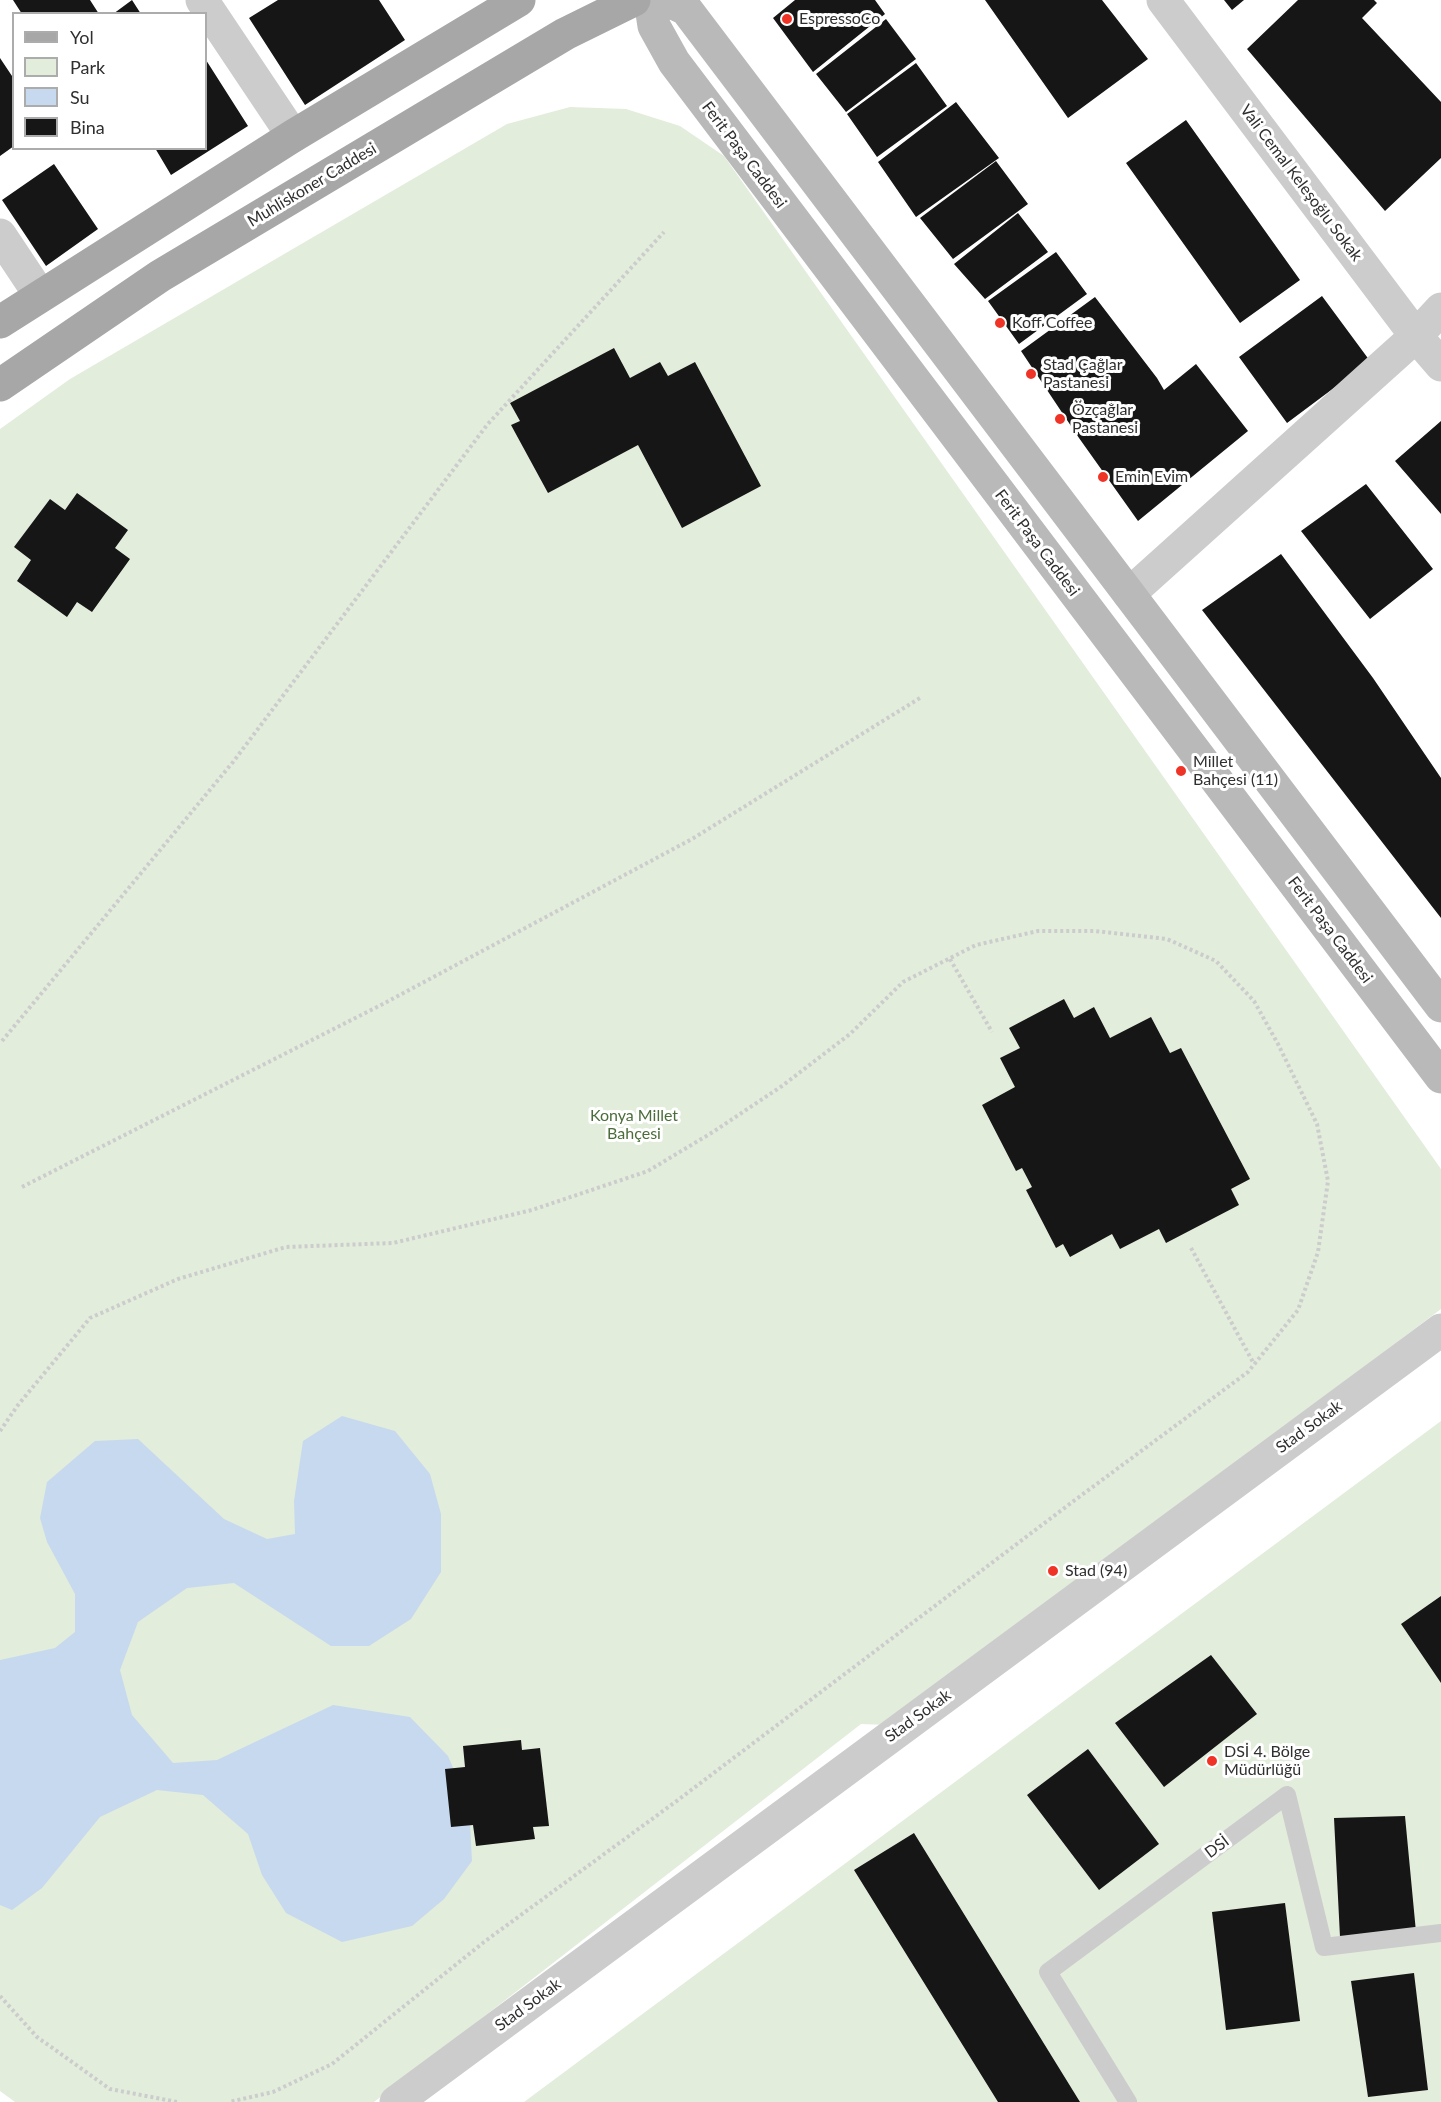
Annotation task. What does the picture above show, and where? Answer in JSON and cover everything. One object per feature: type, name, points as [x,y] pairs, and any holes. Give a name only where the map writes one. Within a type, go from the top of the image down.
[{"type":"main road","points":[[0,322],[293,136],[519,0]]},
{"type":"main road","name":"Muhliskoner Caddesi","points":[[0,385],[171,270],[565,34],[634,0]]},
{"type":"main road","name":"Ferit Paşa Caddesi","points":[[650,0],[654,26],[675,62],[1441,1077]]},
{"type":"main road","points":[[667,0],[686,9],[1441,1006]]},
{"type":"street","points":[[202,0],[293,136]]},
{"type":"street","name":"Vali Cemal Keleşoğlu Sokak","points":[[1162,0],[1416,336],[1441,365]]},
{"type":"street","points":[[0,235],[40,295]]},
{"type":"street","points":[[1129,594],[1416,336],[1441,309]]},
{"type":"street","name":"Stad Sokak","points":[[396,2102],[1441,1330]]},
{"type":"lane","name":"DSİ","points":[[1128,2102],[1048,1972],[1287,1795],[1324,1947],[1441,1933]]},
{"type":"path","points":[[2,1041],[233,762],[487,424],[664,232]]},
{"type":"path","points":[[22,1187],[381,1005],[692,839],[920,698]]},
{"type":"path","points":[[0,1431],[18,1405],[90,1318],[178,1279],[286,1247],[393,1243],[532,1210],[648,1171],[713,1132],[782,1086],[850,1034],[903,982],[976,945],[1038,931],[1095,931],[1167,939],[1216,961],[1254,1001],[1317,1124],[1329,1181],[1318,1252],[1298,1310],[1248,1372],[688,1793],[484,1942],[332,2064],[273,2092],[229,2102]]},
{"type":"path","points":[[950,959],[992,1032]]},
{"type":"path","points":[[1191,1248],[1254,1364]]},
{"type":"path","points":[[0,1996],[37,2037],[110,2089],[177,2102]]},
{"type":"green space","name":"Konya Millet Bahçesi","points":[[570,107],[626,109],[680,126],[724,156],[1441,1169],[1441,1309],[888,1725],[861,1724],[374,2102],[15,2102],[0,2091],[0,429],[70,379],[507,124]]},
{"type":"green space","name":"DSİ 4. Bölge Müdürlüğü","points":[[1441,1421],[1441,2102],[524,2102]]},
{"type":"water","points":[[342,1416],[395,1431],[430,1474],[441,1514],[441,1572],[411,1619],[369,1646],[331,1646],[234,1583],[187,1588],[138,1622],[120,1670],[132,1715],[173,1763],[217,1760],[333,1705],[410,1717],[448,1756],[469,1805],[472,1861],[444,1899],[412,1926],[342,1942],[286,1913],[262,1875],[248,1834],[203,1795],[157,1790],[100,1817],[42,1888],[12,1910],[0,1905],[0,1660],[55,1648],[75,1632],[75,1594],[47,1542],[40,1518],[47,1482],[95,1441],[138,1439],[224,1519],[267,1539],[295,1534],[294,1501],[303,1441]]},
{"type":"building","points":[[13,0],[90,0],[98,12],[21,12]]},
{"type":"building","points":[[132,0],[140,12],[116,12]]},
{"type":"building","points":[[278,0],[379,0],[405,40],[305,105],[249,18]]},
{"type":"building","points":[[795,0],[875,0],[885,14],[813,72],[773,18]]},
{"type":"building","points":[[985,0],[1102,0],[1148,59],[1068,118]]},
{"type":"building","points":[[1224,0],[1244,0],[1232,10]]},
{"type":"building","points":[[1298,0],[1374,0],[1377,3],[1362,18],[1441,102],[1441,158],[1385,211],[1247,49]]},
{"type":"building","points":[[886,19],[916,59],[846,112],[816,74]]},
{"type":"building","points":[[0,58],[12,76],[12,147],[0,156]]},
{"type":"building","points":[[207,62],[248,126],[171,175],[156,150],[207,150]]},
{"type":"building","points":[[916,63],[947,106],[877,157],[847,114]]},
{"type":"building","points":[[956,102],[999,158],[916,217],[878,162]]},
{"type":"building","points":[[1186,120],[1300,280],[1240,323],[1126,163]]},
{"type":"building","points":[[996,161],[1028,204],[953,259],[920,218]]},
{"type":"building","points":[[54,164],[98,229],[46,266],[2,200]]},
{"type":"building","points":[[1018,213],[1048,252],[985,299],[954,264]]},
{"type":"building","points":[[1056,252],[1087,294],[1019,344],[988,301]]},
{"type":"building","points":[[1322,296],[1370,361],[1287,423],[1239,357]]},
{"type":"building","points":[[1095,297],[1164,390],[1196,364],[1248,431],[1138,521],[1021,351]]},
{"type":"building","points":[[614,348],[630,378],[660,362],[668,376],[695,362],[761,486],[682,528],[638,445],[548,493],[511,425],[520,421],[510,403]]},
{"type":"building","points":[[1441,421],[1441,514],[1395,461]]},
{"type":"building","points":[[1366,484],[1433,569],[1370,619],[1301,531]]},
{"type":"building","points":[[77,493],[128,530],[115,548],[130,559],[92,612],[77,602],[67,617],[17,581],[31,560],[14,547],[50,499],[65,510]]},
{"type":"building","points":[[1281,554],[1373,678],[1441,778],[1441,918],[1202,610]]},
{"type":"building","points":[[1064,999],[1074,1018],[1094,1007],[1110,1038],[1151,1017],[1170,1053],[1181,1048],[1250,1179],[1231,1189],[1239,1205],[1166,1243],[1159,1229],[1120,1249],[1112,1234],[1070,1257],[1063,1244],[1056,1248],[1026,1190],[1032,1187],[1022,1168],[1016,1171],[982,1105],[1015,1087],[1000,1058],[1020,1048],[1009,1028]]},
{"type":"building","points":[[1441,1596],[1441,1683],[1401,1624]]},
{"type":"building","points":[[1211,1655],[1257,1714],[1164,1787],[1115,1723]]},
{"type":"building","points":[[521,1740],[522,1750],[540,1748],[549,1826],[533,1827],[535,1839],[476,1846],[473,1825],[451,1827],[445,1769],[465,1767],[463,1746]]},
{"type":"building","points":[[1088,1749],[1159,1844],[1099,1890],[1027,1795]]},
{"type":"building","points":[[1405,1816],[1416,1932],[1340,1937],[1334,1818]]},
{"type":"building","points":[[914,1833],[1080,2102],[998,2102],[854,1870]]},
{"type":"building","points":[[1285,1903],[1300,2021],[1226,2030],[1212,1912]]},
{"type":"building","points":[[1414,1973],[1428,2090],[1368,2097],[1351,1981]]},
{"type":"place","name":"EspressoCo","points":[[787,19]]},
{"type":"place","name":"Koff Coffee","points":[[1000,323]]},
{"type":"place","name":"Stad Çağlar Pastanesi","points":[[1031,374]]},
{"type":"place","name":"Özçağlar Pastanesi","points":[[1060,419]]},
{"type":"place","name":"Emin Evim","points":[[1103,477]]},
{"type":"place","name":"Millet Bahçesi (11)","points":[[1181,771]]},
{"type":"place","name":"Stad (94)","points":[[1053,1571]]},
{"type":"place","name":"DSİ 4. Bölge Müdürlüğü","points":[[1212,1761]]}]
